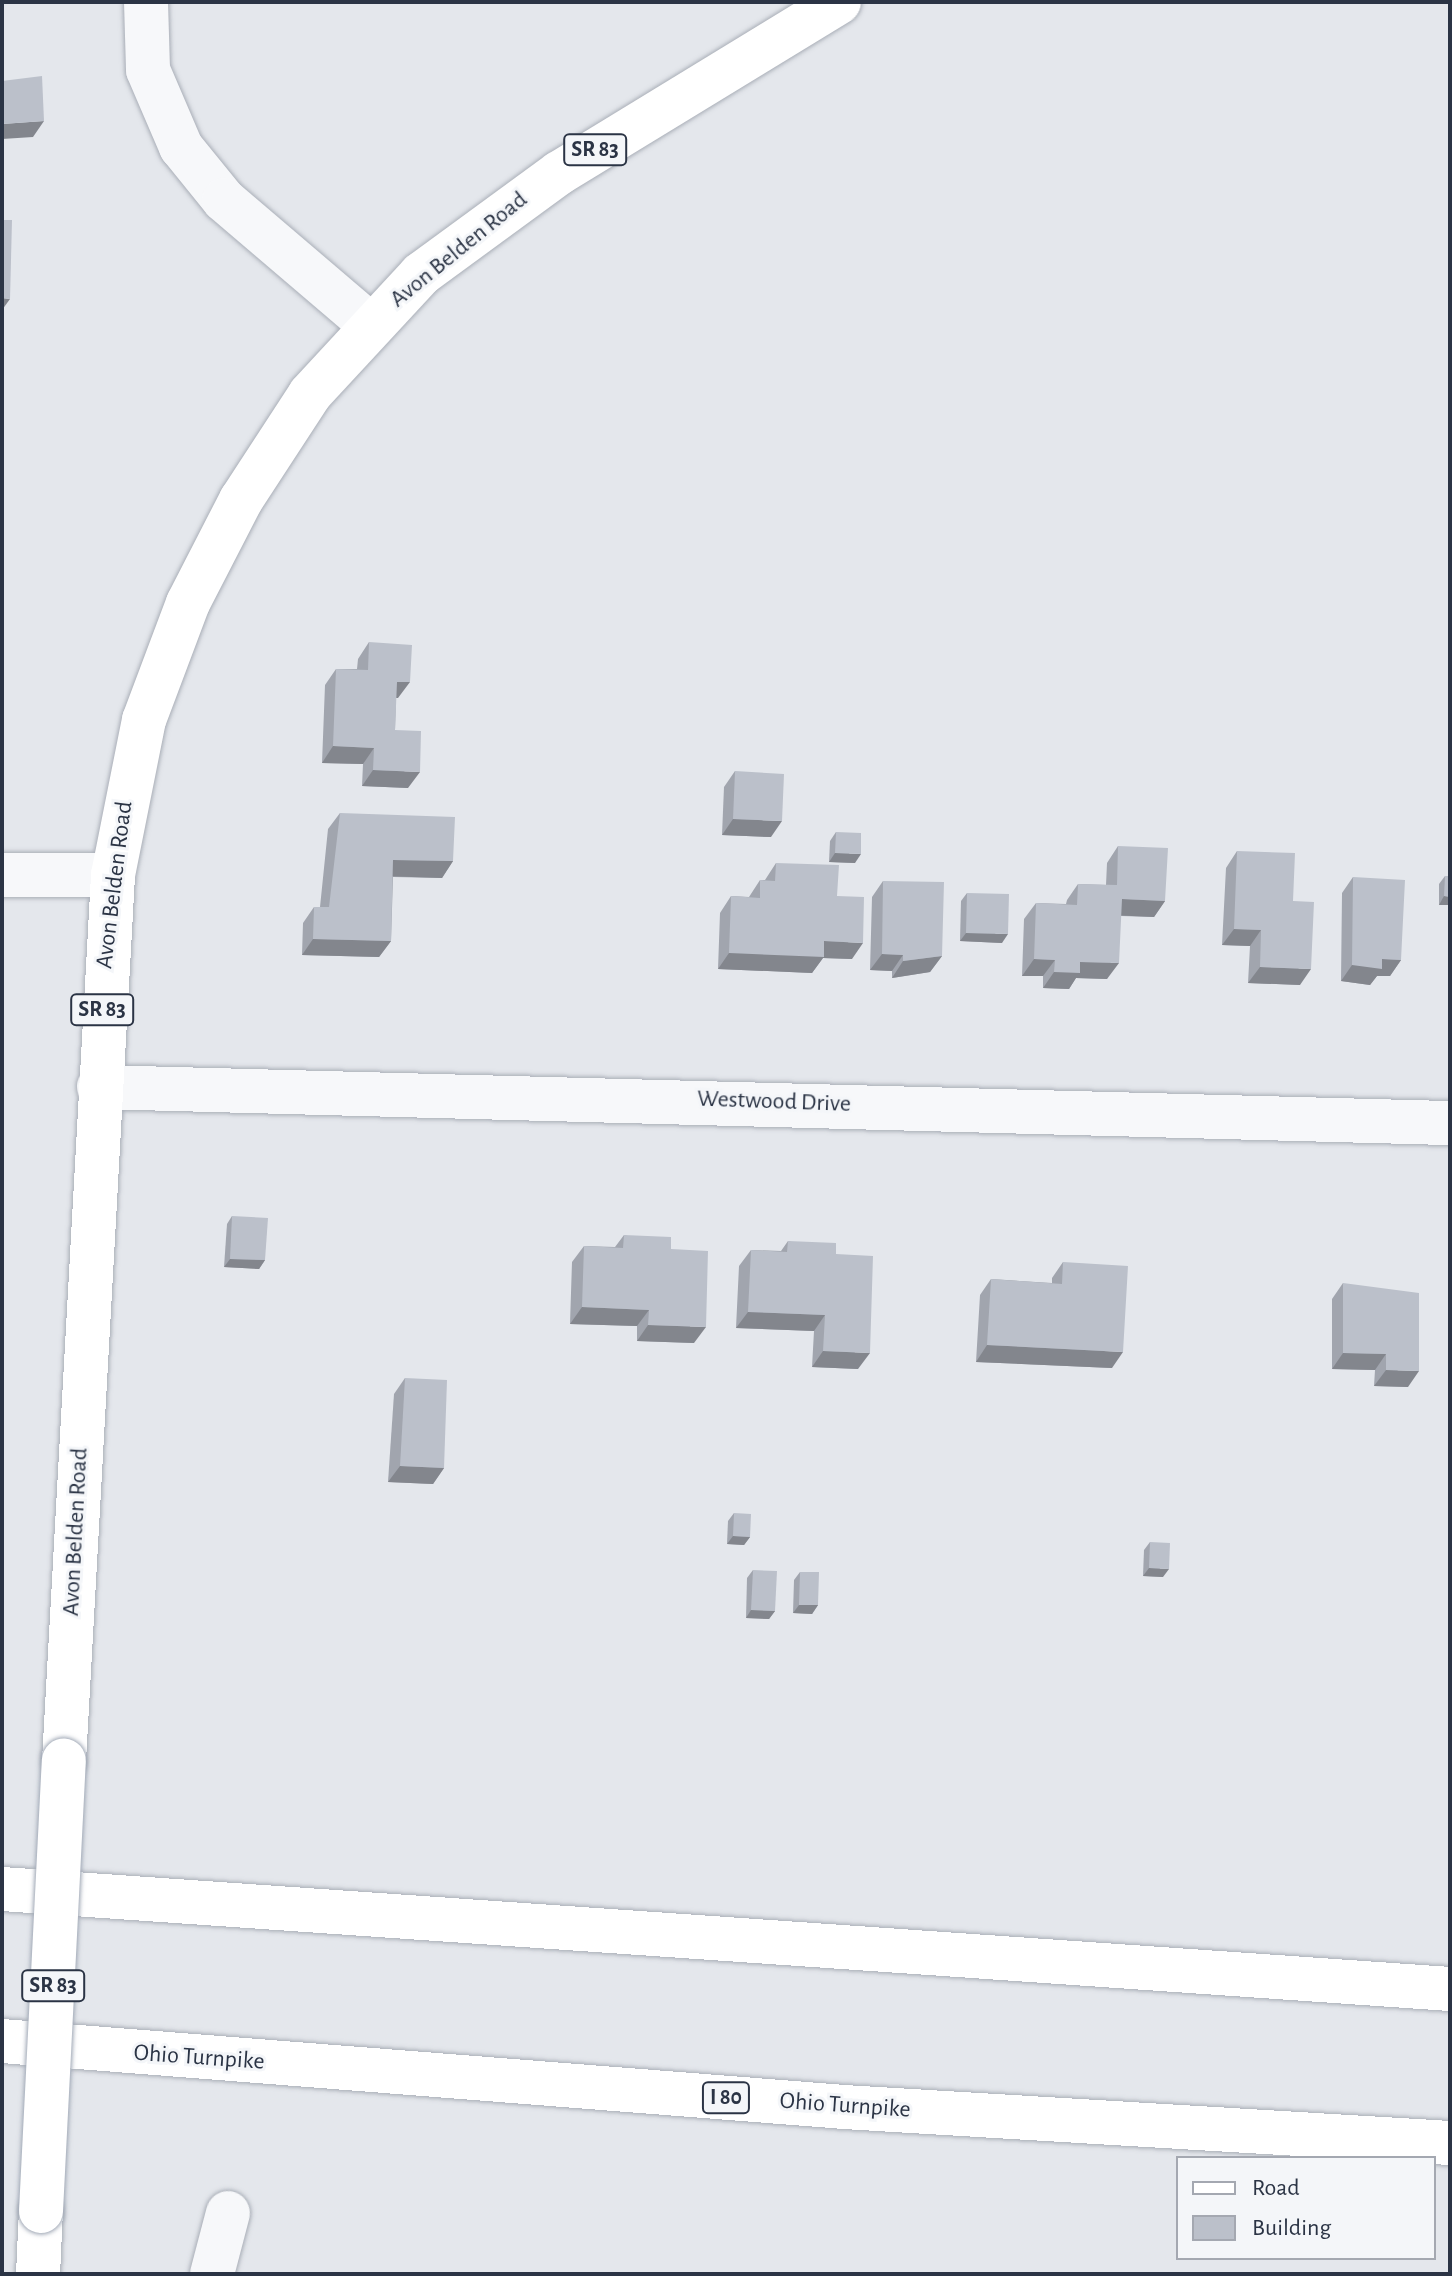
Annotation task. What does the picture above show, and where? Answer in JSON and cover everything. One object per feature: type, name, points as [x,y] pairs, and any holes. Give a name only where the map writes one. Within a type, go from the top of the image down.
[{"type":"main road","name":"Avon Belden Road","points":[[38,2274],[99,1087],[113,875],[144,720],[204,568],[272,448],[369,324],[514,203],[839,2]]},
{"type":"main road","points":[[2,1889],[1450,1989]]},
{"type":"main road","name":"Ohio Turnpike","points":[[2,2041],[844,2107],[1450,2143]]},
{"type":"street","points":[[146,2],[148,70],[181,147],[224,200],[369,324]]},
{"type":"street","points":[[2,875],[113,875]]},
{"type":"street","name":"Westwood Drive","points":[[99,1087],[1450,1123]]},
{"type":"street","points":[[212,2274],[228,2213]]},
{"type":"building","points":[[42,76],[44,121],[2,124],[2,81]]},
{"type":"building","points":[[2,220],[12,220],[10,299],[2,298]]},
{"type":"building","points":[[369,642],[412,645],[410,682],[397,682],[395,730],[421,731],[420,772],[373,770],[374,748],[333,746],[336,669],[368,670]]},
{"type":"building","points":[[735,771],[784,774],[782,821],[733,819]]},
{"type":"building","points":[[340,813],[455,817],[453,861],[393,860],[391,941],[313,939],[314,907],[329,907]]},
{"type":"building","points":[[836,832],[861,833],[861,854],[835,853]]},
{"type":"building","points":[[1118,846],[1168,848],[1165,901],[1122,899],[1119,963],[1080,962],[1080,973],[1054,972],[1055,960],[1034,959],[1036,903],[1077,905],[1078,884],[1117,885]]},
{"type":"building","points":[[1237,851],[1295,853],[1293,901],[1314,902],[1311,969],[1260,967],[1261,930],[1234,929]]},
{"type":"building","points":[[776,863],[839,865],[837,896],[864,897],[863,943],[824,941],[824,957],[729,953],[731,896],[760,898],[760,880],[775,881]]},
{"type":"building","points":[[1445,876],[1450,876],[1450,897],[1444,896]]},
{"type":"building","points":[[1353,877],[1405,880],[1401,960],[1382,959],[1382,969],[1352,965]]},
{"type":"building","points":[[883,881],[944,882],[942,956],[903,961],[903,955],[882,954]]},
{"type":"building","points":[[967,893],[1009,894],[1008,934],[966,933]]},
{"type":"building","points":[[232,1216],[268,1218],[265,1260],[230,1259]]},
{"type":"building","points":[[624,1235],[671,1237],[671,1249],[708,1251],[706,1327],[648,1325],[649,1310],[582,1307],[584,1246],[623,1248]]},
{"type":"building","points":[[788,1241],[836,1243],[836,1254],[873,1256],[870,1353],[823,1351],[825,1315],[748,1312],[751,1250],[787,1252]]},
{"type":"building","points":[[1063,1262],[1128,1266],[1123,1352],[987,1345],[991,1279],[1062,1284]]},
{"type":"building","points":[[1343,1283],[1419,1293],[1419,1371],[1386,1370],[1386,1354],[1343,1353]]},
{"type":"building","points":[[405,1378],[447,1380],[444,1468],[400,1466]]},
{"type":"building","points":[[734,1513],[751,1514],[750,1537],[733,1536]]},
{"type":"building","points":[[1150,1542],[1170,1543],[1169,1569],[1149,1568]]},
{"type":"building","points":[[753,1570],[777,1571],[775,1611],[751,1610]]},
{"type":"building","points":[[800,1572],[819,1572],[818,1605],[799,1605]]}]
